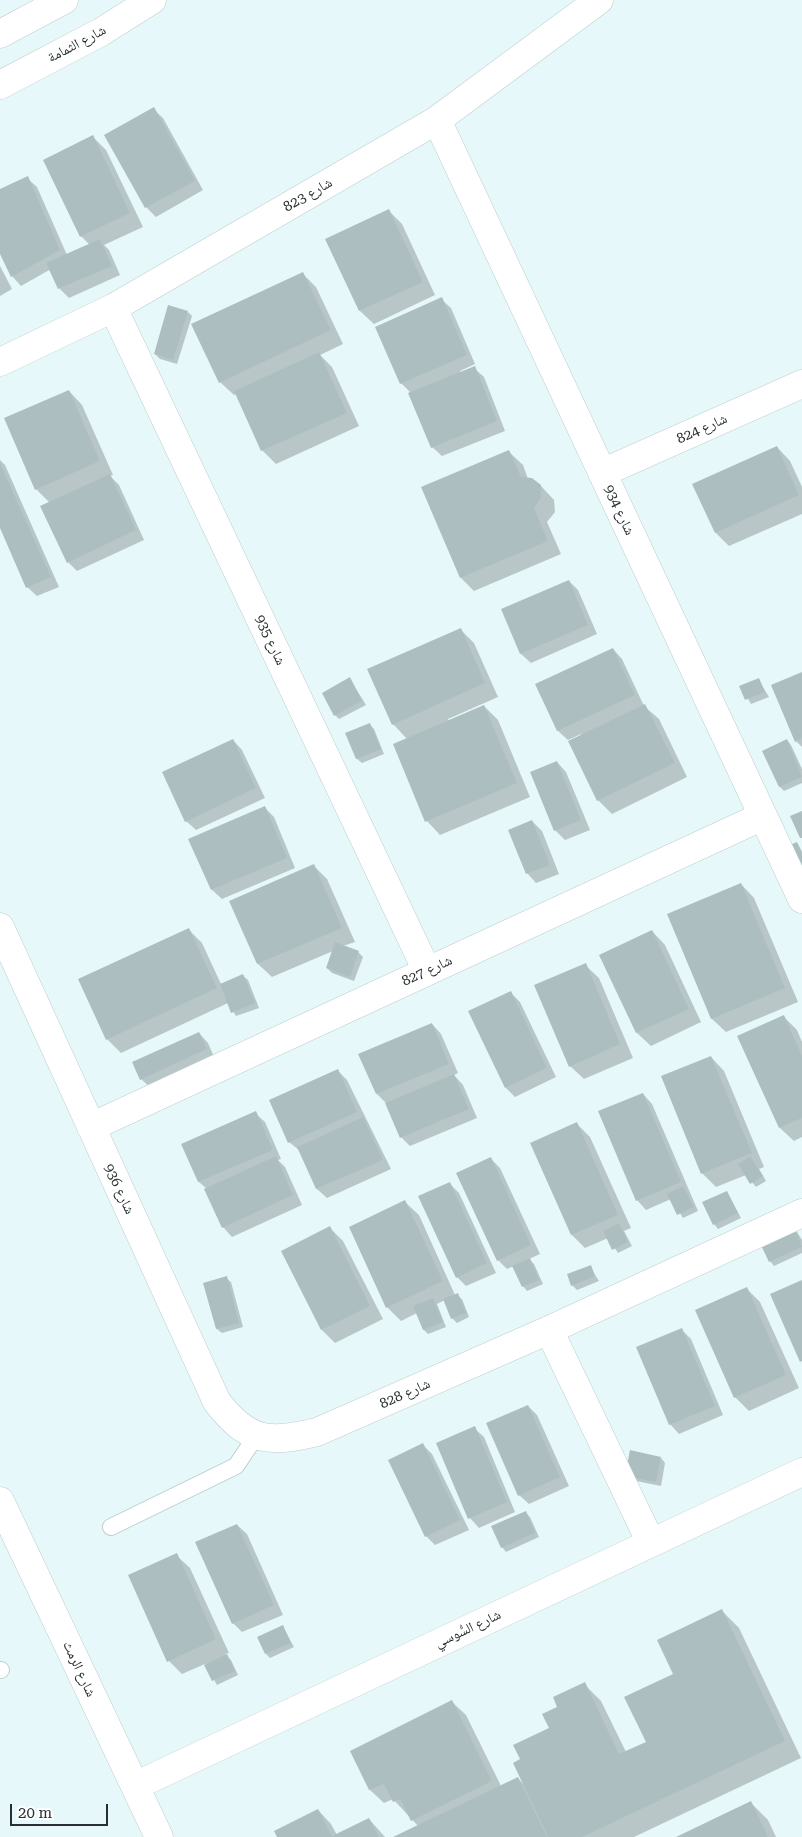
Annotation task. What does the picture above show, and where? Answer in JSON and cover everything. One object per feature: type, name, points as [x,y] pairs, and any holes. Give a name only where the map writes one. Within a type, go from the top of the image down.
[{"type":"street","points":[[0,34],[64,0]]},
{"type":"street","name":"شارع الثمامة","points":[[0,85],[101,32],[152,0]]},
{"type":"street","name":"شارع 823","points":[[0,362],[113,308],[437,120],[599,0]]},
{"type":"street","name":"شارع 934","points":[[437,120],[802,899]]},
{"type":"street","name":"شارع 935","points":[[113,308],[427,971]]},
{"type":"street","name":"شارع 824","points":[[602,473],[802,384]]},
{"type":"street","name":"شارع 827","points":[[91,1127],[762,816]]},
{"type":"street","name":"شارع 936","points":[[0,927],[217,1402],[234,1423],[256,1436]]},
{"type":"street","name":"شارع 828","points":[[256,1436],[286,1439],[317,1432],[549,1330],[802,1213]]},
{"type":"street","points":[[549,1330],[651,1543]]},
{"type":"street","name":"شارع السُّوسي","points":[[135,1786],[802,1472]]},
{"type":"street","name":"شارع الرمث","points":[[0,1501],[159,1837]]},
{"type":"lane","points":[[111,1527],[236,1466],[256,1436]]},
{"type":"building","points":[[154,107],[195,181],[145,208],[104,135]]},
{"type":"building","points":[[93,135],[130,213],[80,237],[43,160]]},
{"type":"building","points":[[28,176],[60,250],[11,277],[0,254],[0,189]]},
{"type":"building","points":[[389,209],[423,282],[359,311],[325,239]]},
{"type":"building","points":[[100,239],[112,266],[58,289],[46,263]]},
{"type":"building","points":[[303,272],[331,330],[219,383],[191,324]]},
{"type":"building","points":[[442,297],[467,355],[400,384],[375,327]]},
{"type":"building","points":[[168,305],[188,311],[173,360],[154,354]]},
{"type":"building","points":[[319,352],[347,413],[261,451],[234,391]]},
{"type":"building","points":[[475,366],[497,421],[431,448],[408,393]]},
{"type":"building","points":[[69,390],[100,461],[35,490],[4,418]]},
{"type":"building","points":[[777,446],[799,495],[715,533],[692,484]]},
{"type":"building","points":[[509,450],[521,477],[532,478],[541,485],[541,498],[534,508],[548,541],[460,578],[421,487]]},
{"type":"building","points":[[0,463],[51,577],[26,588],[0,528]]},
{"type":"building","points":[[110,474],[136,530],[67,563],[40,506]]},
{"type":"building","points":[[569,580],[588,625],[520,654],[501,609]]},
{"type":"building","points":[[461,628],[485,683],[392,725],[367,669]]},
{"type":"building","points":[[613,648],[635,695],[557,731],[535,684]]},
{"type":"building","points":[[802,672],[802,738],[795,742],[771,685]]},
{"type":"building","points":[[350,677],[362,701],[334,716],[322,693]]},
{"type":"building","points":[[759,678],[765,692],[745,700],[739,686]]},
{"type":"building","points":[[645,704],[675,763],[597,801],[568,741]]},
{"type":"building","points":[[484,705],[517,783],[425,822],[393,744]]},
{"type":"building","points":[[370,723],[381,749],[356,759],[345,733]]},
{"type":"building","points":[[233,739],[256,788],[185,822],[162,772]]},
{"type":"building","points":[[787,739],[802,777],[779,787],[762,751]]},
{"type":"building","points":[[557,761],[581,820],[554,831],[530,772]]},
{"type":"building","points":[[265,806],[287,858],[211,890],[188,839]]},
{"type":"building","points":[[802,811],[802,838],[800,838],[790,816]]},
{"type":"building","points":[[532,820],[550,865],[526,874],[508,830]]},
{"type":"building","points":[[797,842],[802,852],[802,867],[785,847]]},
{"type":"building","points":[[314,864],[342,928],[257,964],[229,901]]},
{"type":"building","points":[[741,883],[785,988],[711,1019],[667,914]]},
{"type":"building","points":[[189,928],[217,988],[106,1040],[78,979]]},
{"type":"building","points":[[652,930],[689,1009],[636,1033],[599,955]]},
{"type":"building","points":[[335,942],[359,951],[350,977],[326,968]]},
{"type":"building","points":[[586,963],[620,1044],[569,1067],[534,985]]},
{"type":"building","points":[[243,974],[255,1003],[231,1013],[220,984]]},
{"type":"building","points":[[511,991],[547,1068],[505,1088],[468,1011]]},
{"type":"building","points":[[784,1015],[802,1056],[802,1118],[779,1128],[737,1036]]},
{"type":"building","points":[[432,1023],[449,1064],[376,1094],[358,1054]]},
{"type":"building","points":[[199,1032],[207,1049],[140,1080],[132,1062]]},
{"type":"building","points":[[711,1056],[752,1153],[701,1174],[661,1076]]},
{"type":"building","points":[[338,1069],[357,1112],[288,1143],[269,1100]]},
{"type":"building","points":[[454,1074],[469,1109],[400,1138],[385,1103]]},
{"type":"building","points":[[643,1093],[681,1182],[636,1201],[598,1111]]},
{"type":"building","points":[[256,1111],[273,1150],[198,1182],[181,1144]]},
{"type":"building","points":[[363,1117],[383,1160],[316,1189],[297,1147]]},
{"type":"building","points":[[577,1122],[618,1215],[571,1235],[530,1143]]},
{"type":"building","points":[[276,1156],[293,1195],[222,1228],[204,1189]]},
{"type":"building","points":[[750,1156],[763,1176],[750,1184],[738,1164]]},
{"type":"building","points":[[491,1157],[531,1245],[497,1261],[456,1173]]},
{"type":"building","points":[[450,1182],[487,1263],[456,1278],[418,1196]]},
{"type":"building","points":[[683,1186],[694,1207],[677,1215],[667,1194]]},
{"type":"building","points":[[727,1191],[738,1213],[713,1225],[702,1202]]},
{"type":"building","points":[[405,1200],[443,1281],[386,1308],[349,1227]]},
{"type":"building","points":[[619,1223],[628,1242],[612,1250],[603,1231]]},
{"type":"building","points":[[330,1226],[370,1306],[321,1330],[281,1251]]},
{"type":"building","points":[[794,1226],[802,1247],[769,1262],[759,1241]]},
{"type":"building","points":[[530,1258],[539,1280],[522,1287],[512,1266]]},
{"type":"building","points":[[591,1265],[595,1276],[571,1286],[567,1274]]},
{"type":"building","points":[[227,1276],[239,1323],[216,1329],[203,1283]]},
{"type":"building","points":[[802,1280],[802,1361],[800,1362],[770,1294]]},
{"type":"building","points":[[747,1287],[786,1375],[734,1398],[695,1310]]},
{"type":"building","points":[[458,1293],[466,1313],[451,1319],[443,1299]]},
{"type":"building","points":[[433,1298],[443,1322],[423,1330],[413,1306]]},
{"type":"building","points":[[682,1328],[715,1406],[669,1425],[636,1347]]},
{"type":"building","points":[[528,1405],[560,1477],[518,1496],[486,1423]]},
{"type":"building","points":[[475,1426],[507,1502],[468,1519],[436,1443]]},
{"type":"building","points":[[423,1443],[460,1520],[425,1537],[388,1460]]},
{"type":"building","points":[[630,1450],[661,1457],[656,1482],[625,1476]]},
{"type":"building","points":[[526,1511],[535,1533],[501,1548],[491,1526]]},
{"type":"building","points":[[237,1524],[274,1605],[232,1624],[195,1542]]},
{"type":"building","points":[[177,1553],[216,1639],[167,1662],[128,1575]]},
{"type":"building","points":[[722,1609],[785,1741],[582,1837],[548,1837],[513,1763],[520,1759],[513,1745],[549,1728],[542,1714],[557,1707],[553,1697],[585,1682],[619,1754],[646,1742],[624,1697],[673,1674],[657,1640]]},
{"type":"building","points":[[283,1625],[291,1643],[265,1654],[257,1637]]},
{"type":"building","points":[[227,1654],[235,1671],[212,1681],[204,1665]]},
{"type":"building","points":[[452,1700],[492,1781],[411,1821],[400,1799],[393,1802],[384,1784],[369,1790],[350,1751]]},
{"type":"building","points":[[518,1777],[547,1837],[393,1837]]},
{"type":"building","points":[[751,1801],[768,1837],[676,1837]]},
{"type":"building","points":[[318,1809],[332,1836],[369,1818],[379,1837],[277,1837],[274,1831]]}]
